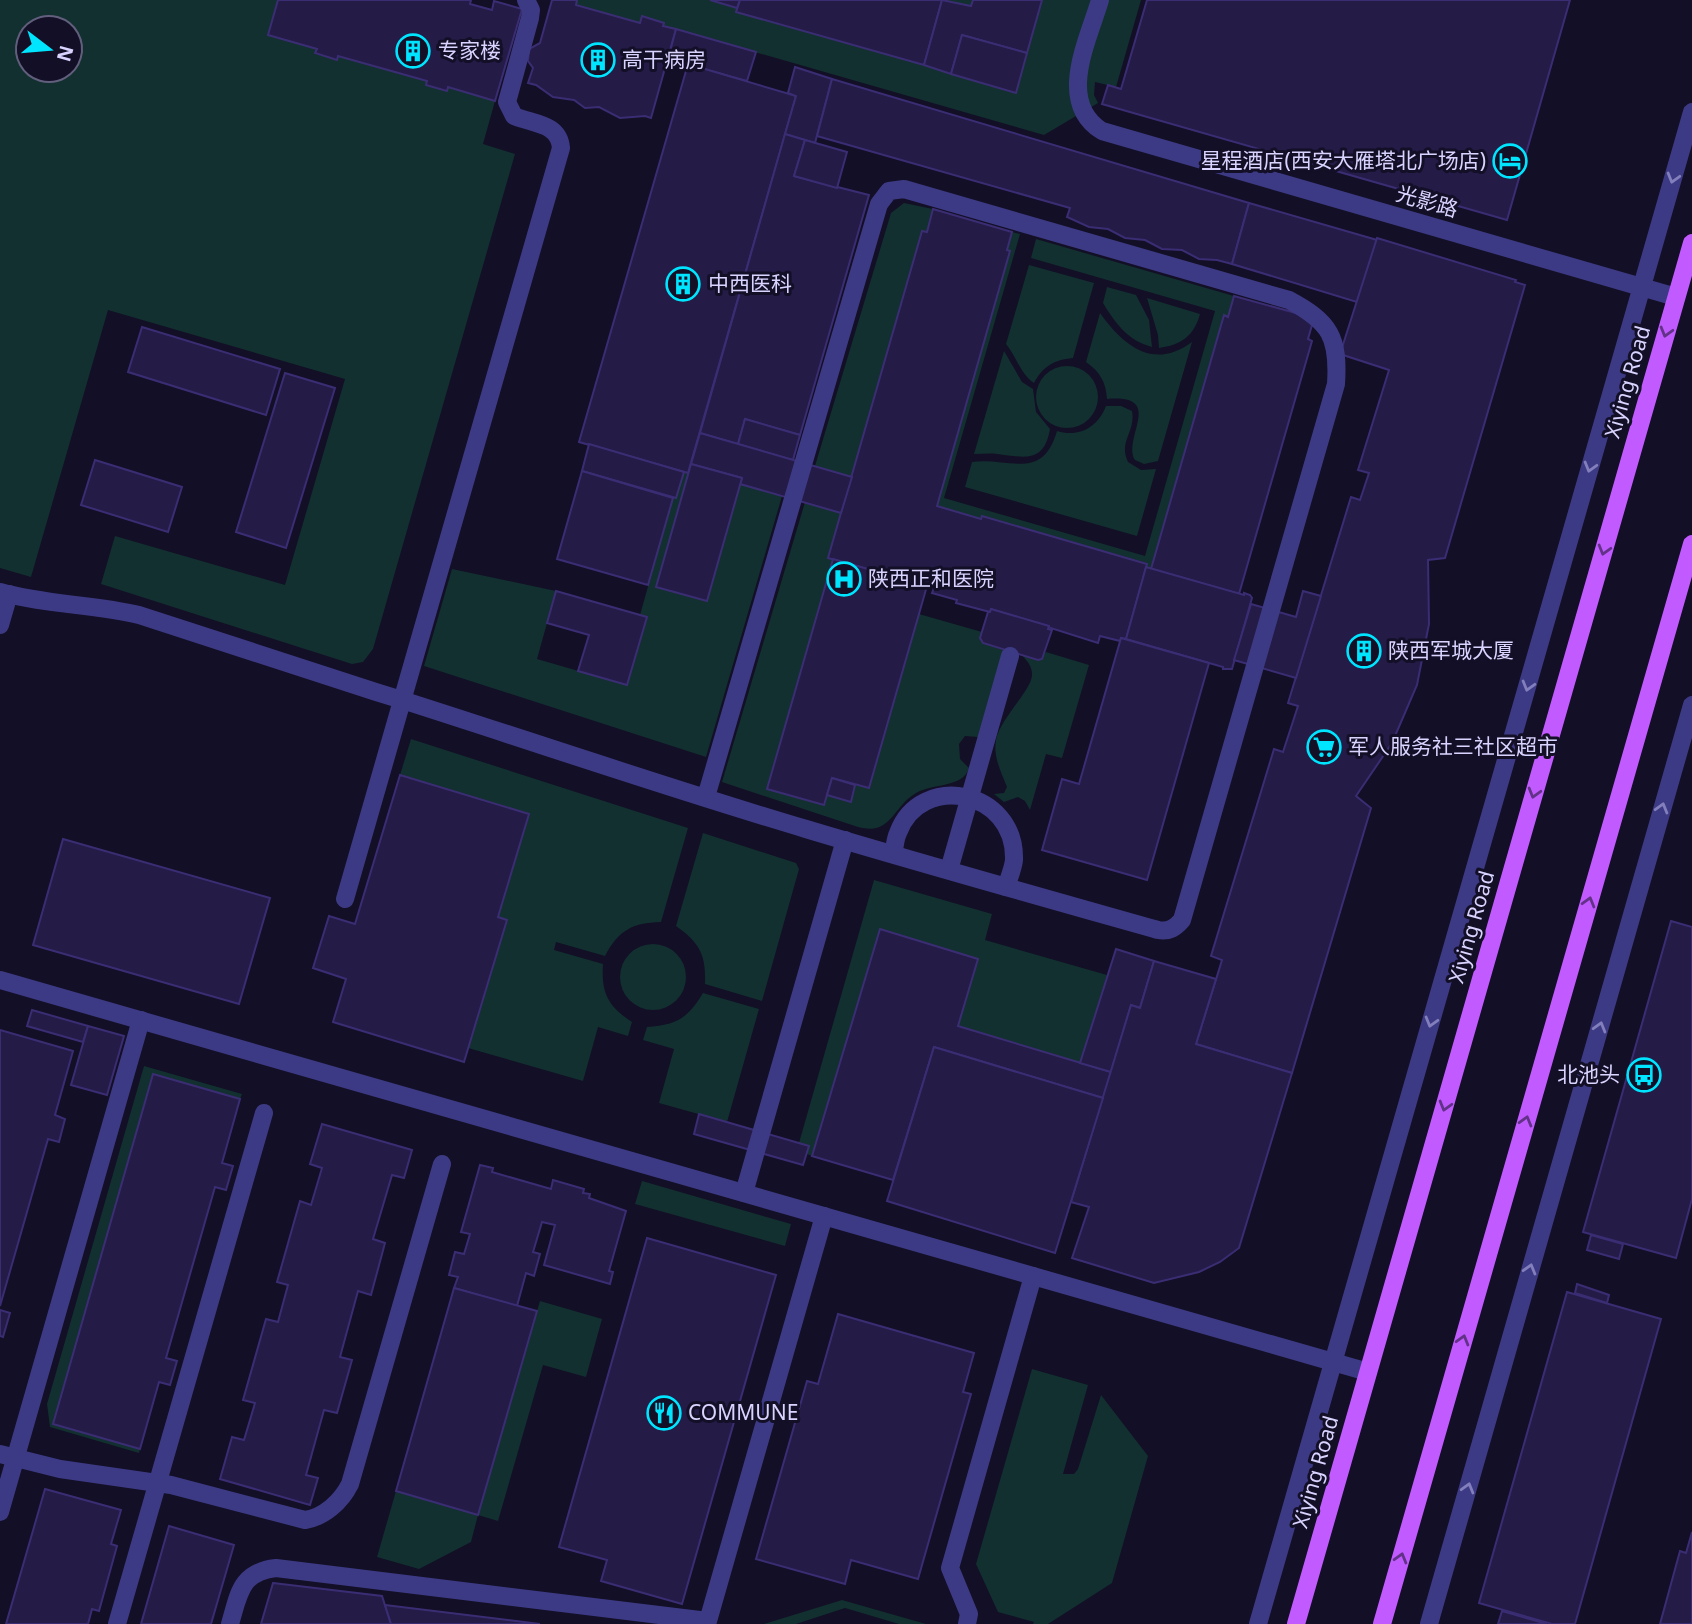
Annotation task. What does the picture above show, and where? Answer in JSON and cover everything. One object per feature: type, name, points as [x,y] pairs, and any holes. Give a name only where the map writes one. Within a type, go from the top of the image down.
[{"type":"main road","name":"Xiying Road","points":[[1296,1624],[1692,243]]},
{"type":"main road","points":[[1382,1624],[1692,544]]},
{"type":"street","points":[[345,899],[561,148],[558,136],[553,130],[514,116],[507,102],[530,18],[531,10],[526,0]]},
{"type":"street","name":"光影路","points":[[1100,0],[1078,76],[1077,94],[1088,119],[1102,131],[1676,297]]},
{"type":"street","points":[[1258,1624],[1692,112]]},
{"type":"street","points":[[0,625],[4,593],[38,601],[110,608],[139,615],[402,700],[706,797],[845,841],[1158,930],[1173,928],[1182,920],[1336,384],[1338,357],[1330,332],[1313,312],[1289,300],[904,189],[896,189],[883,196],[706,797]]},
{"type":"street","points":[[949,870],[1010,656]]},
{"type":"street","points":[[1429,1624],[1692,705]]},
{"type":"street","points":[[893,854],[898,831],[912,812],[931,800],[954,795],[970,798],[985,803],[1003,820],[1013,841],[1014,864],[1006,887]]},
{"type":"street","points":[[744,1193],[845,841]]},
{"type":"street","points":[[0,980],[1368,1372]]},
{"type":"street","points":[[0,1512],[8,1456],[141,1020]]},
{"type":"street","points":[[117,1624],[264,1112]]},
{"type":"street","points":[[8,1456],[60,1469],[158,1483],[216,1495],[304,1520],[321,1515],[343,1496],[350,1484],[442,1164]]},
{"type":"street","points":[[230,1624],[244,1582],[253,1574],[276,1568],[707,1622],[824,1216]]},
{"type":"street","points":[[967,1624],[969,1614],[950,1568],[1033,1276]]},
{"type":"green space","points":[[0,0],[278,0],[268,35],[317,49],[316,54],[337,60],[338,56],[427,81],[426,85],[447,91],[448,87],[495,101],[483,144],[515,154],[373,649],[363,662],[352,664],[101,584],[115,536],[285,585],[345,379],[108,310],[31,577],[0,568]]},
{"type":"green space","points":[[577,0],[1141,0],[1116,87],[1095,82],[1094,95],[1098,103],[1044,135],[664,26],[664,23],[643,16],[640,23],[576,5]]},
{"type":"green space","points":[[904,203],[933,209],[927,232],[922,231],[852,477],[815,466],[891,213]]},
{"type":"green space","points":[[1012,232],[1020,234],[944,498],[1145,556],[1215,311],[1031,258],[1036,239],[1234,296],[1228,317],[1225,316],[1151,569],[1146,567],[1147,563],[982,516],[981,519],[937,506],[1010,251],[1007,250]]},
{"type":"green space","points":[[1029,265],[1094,283],[1073,358],[1050,365],[1034,383],[1006,344]]},
{"type":"green space","points":[[1107,287],[1136,295],[1149,320],[1152,347],[1129,336],[1113,318],[1103,303]]},
{"type":"green space","points":[[1147,298],[1200,314],[1190,334],[1174,345],[1159,348]]},
{"type":"green space","points":[[1100,313],[1129,344],[1152,354],[1178,350],[1192,342],[1158,461],[1144,464],[1135,460],[1132,451],[1138,410],[1134,403],[1125,399],[1107,399],[1101,378],[1086,362]]},
{"type":"green space","points":[[1004,351],[1022,382],[1033,389],[1036,412],[1050,429],[1043,448],[1031,456],[974,454]]},
{"type":"green space","points":[[1067,366],[1089,375],[1098,397],[1089,419],[1067,428],[1045,419],[1036,397],[1045,375]]},
{"type":"green space","points":[[1106,406],[1121,406],[1132,411],[1132,425],[1125,448],[1128,462],[1141,470],[1156,469],[1137,536],[965,487],[972,462],[1033,462],[1043,457],[1051,447],[1057,431],[1073,433],[1087,429],[1098,420]]},
{"type":"green space","points":[[684,472],[688,473],[656,586],[706,601],[740,484],[782,496],[706,757],[424,666],[452,569],[556,591],[537,659],[627,685],[647,618],[640,615],[673,498],[676,498]]},
{"type":"green space","points":[[805,502],[841,513],[833,559],[767,789],[823,805],[827,795],[850,802],[855,785],[869,788],[919,614],[982,632],[980,640],[983,643],[1003,650],[978,737],[965,736],[959,744],[960,759],[969,768],[966,774],[954,782],[916,793],[885,824],[869,829],[722,782]]},
{"type":"green space","points":[[1046,652],[1089,665],[1062,758],[1046,754],[1030,810],[1025,801],[1018,797],[1004,802],[994,794],[1004,793],[1007,787],[995,746],[1003,723],[1031,680],[1031,668],[1022,655],[1039,660]]},
{"type":"green space","points":[[411,739],[688,828],[661,922],[642,924],[627,930],[605,956],[556,942],[554,950],[603,964],[603,983],[608,998],[617,1010],[632,1022],[628,1036],[598,1027],[583,1081],[468,1048],[507,920],[498,917],[529,814],[400,775]]},
{"type":"green space","points":[[703,833],[796,863],[799,869],[762,1001],[705,984],[700,950],[691,938],[676,926]]},
{"type":"green space","points":[[874,880],[992,914],[985,940],[1107,975],[1080,1063],[958,1026],[880,929],[812,1156],[807,1154],[809,1146],[799,1143]]},
{"type":"green space","points":[[653,944],[666,947],[676,954],[683,964],[686,977],[683,990],[676,1000],[666,1007],[653,1010],[640,1007],[630,1000],[623,990],[620,977],[623,964],[630,954],[640,947]]},
{"type":"green space","points":[[703,993],[759,1009],[727,1122],[659,1103],[674,1049],[643,1040],[647,1027],[681,1019]]},
{"type":"green space","points":[[144,1066],[242,1094],[240,1099],[153,1074],[53,1424],[140,1449],[139,1453],[50,1427],[47,1404]]},
{"type":"green space","points":[[642,1181],[791,1224],[785,1246],[635,1204]]},
{"type":"green space","points":[[540,1301],[602,1319],[586,1377],[543,1365],[498,1521],[478,1515]]},
{"type":"green space","points":[[1032,1369],[1088,1385],[1063,1474],[1074,1474],[1078,1469],[1101,1395],[1148,1456],[1112,1583],[1048,1624],[1033,1624],[1034,1622],[998,1612],[976,1564]]},
{"type":"green space","points":[[396,1491],[478,1515],[471,1542],[419,1569],[377,1557]]},
{"type":"green space","points":[[842,1600],[926,1624],[899,1624],[845,1608],[796,1624],[764,1624]]},
{"type":"building","name":"专家楼","points":[[278,0],[471,0],[470,4],[492,10],[494,1],[522,9],[495,101],[448,87],[447,91],[426,85],[427,81],[338,56],[337,60],[315,53],[317,49],[268,35]]},
{"type":"building","name":"高干病房","points":[[552,0],[577,0],[576,5],[640,23],[642,16],[676,29],[651,118],[620,118],[599,107],[585,108],[574,100],[553,97],[536,85],[528,83],[533,68],[528,61],[529,49],[540,43]]},
{"type":"building","points":[[710,0],[740,0],[737,8]]},
{"type":"building","points":[[740,0],[942,0],[924,65],[736,12]]},
{"type":"building","points":[[942,0],[971,6],[973,0],[1042,0],[1027,53],[962,35],[951,74],[924,65]]},
{"type":"building","points":[[1147,0],[1570,0],[1507,220],[1102,104],[1108,85],[1121,89]]},
{"type":"building","points":[[676,29],[756,52],[747,81],[668,59]]},
{"type":"building","points":[[962,35],[1027,53],[1016,93],[951,74]]},
{"type":"building","name":"中西医科","points":[[688,64],[796,96],[688,473],[579,442]]},
{"type":"building","points":[[795,67],[832,79],[815,143],[785,134],[796,96],[788,93]]},
{"type":"building","points":[[832,79],[1249,203],[1232,264],[1199,259],[1182,250],[1162,249],[1145,240],[1125,238],[1108,229],[1089,227],[1067,217],[1070,208],[817,136]]},
{"type":"building","points":[[785,134],[805,140],[794,176],[869,195],[800,435],[745,419],[738,444],[700,433]]},
{"type":"building","points":[[805,140],[847,152],[837,188],[794,176]]},
{"type":"building","points":[[1249,203],[1377,240],[1357,302],[1232,264]]},
{"type":"building","points":[[933,209],[1012,232],[1007,250],[1010,251],[937,506],[981,519],[982,516],[1147,564],[1126,639],[1121,638],[1120,641],[1100,636],[1098,643],[991,609],[990,612],[956,603],[957,600],[932,593],[934,588],[828,558],[922,231],[927,232]]},
{"type":"building","name":"陕西军城大厦","points":[[1377,238],[1525,285],[1445,558],[1428,560],[1429,624],[1417,685],[1392,743],[1356,796],[1371,808],[1292,1073],[1196,1044],[1222,960],[1211,956],[1274,749],[1283,752],[1298,706],[1288,703],[1351,497],[1360,500],[1369,473],[1358,470],[1389,370],[1340,354]]},
{"type":"building","points":[[1234,296],[1314,318],[1308,339],[1312,341],[1239,594],[1151,569],[1224,315],[1228,317]]},
{"type":"building","points":[[142,327],[280,369],[266,415],[128,372]]},
{"type":"building","points":[[285,373],[335,388],[286,548],[236,532]]},
{"type":"building","points":[[745,419],[800,435],[793,460],[738,444]]},
{"type":"building","points":[[700,433],[852,477],[841,513],[740,484],[742,478],[691,464]]},
{"type":"building","points":[[589,444],[684,472],[676,498],[582,471]]},
{"type":"building","points":[[95,460],[182,487],[168,532],[81,505]]},
{"type":"building","points":[[691,464],[742,478],[707,601],[656,587]]},
{"type":"building","points":[[582,471],[673,498],[648,585],[557,559]]},
{"type":"building","points":[[833,559],[927,586],[869,788],[832,778],[824,805],[767,789]]},
{"type":"building","points":[[1146,567],[1250,595],[1252,598],[1232,669],[1223,669],[1126,639]]},
{"type":"building","points":[[556,591],[647,617],[627,685],[578,671],[589,635],[547,623]]},
{"type":"building","points":[[1303,591],[1321,596],[1296,678],[1234,660],[1251,604],[1296,617]]},
{"type":"building","points":[[991,609],[1049,626],[1048,629],[1052,630],[1042,659],[983,643],[980,638]]},
{"type":"building","points":[[1121,638],[1209,663],[1147,880],[1042,850],[1062,779],[1079,784]]},
{"type":"building","points":[[400,775],[529,814],[498,917],[507,920],[464,1062],[333,1022],[346,979],[313,968],[329,916],[355,924]]},
{"type":"building","points":[[832,778],[855,785],[851,802],[827,795]]},
{"type":"building","points":[[63,839],[270,898],[239,1004],[33,945]]},
{"type":"building","points":[[1671,921],[1692,927],[1692,1199],[1676,1258],[1583,1232]]},
{"type":"building","points":[[880,929],[978,959],[958,1026],[1111,1072],[1103,1098],[934,1047],[893,1180],[812,1156]]},
{"type":"building","points":[[1116,949],[1154,961],[1140,1008],[1131,1005],[1111,1072],[1080,1063]]},
{"type":"building","points":[[1154,961],[1216,979],[1196,1044],[1292,1073],[1239,1248],[1220,1262],[1199,1272],[1154,1283],[1072,1258],[1089,1207],[1071,1202],[1131,1005],[1140,1008]]},
{"type":"building","points":[[32,1010],[88,1026],[83,1042],[27,1026]]},
{"type":"building","points":[[88,1026],[124,1036],[107,1095],[71,1085]]},
{"type":"building","points":[[0,1030],[73,1051],[55,1115],[65,1119],[59,1142],[48,1139],[0,1306]]},
{"type":"building","points":[[934,1047],[1103,1098],[1055,1253],[887,1201]]},
{"type":"building","points":[[153,1074],[240,1099],[222,1163],[233,1166],[226,1190],[215,1187],[166,1358],[177,1361],[170,1385],[159,1382],[140,1449],[53,1424]]},
{"type":"building","points":[[699,1114],[809,1146],[803,1165],[694,1134]]},
{"type":"building","points":[[322,1124],[412,1150],[404,1178],[392,1175],[373,1239],[385,1243],[371,1295],[358,1291],[340,1357],[352,1360],[337,1413],[324,1410],[306,1475],[318,1478],[310,1505],[220,1479],[232,1437],[244,1440],[255,1403],[243,1400],[266,1319],[278,1322],[288,1285],[277,1282],[300,1201],[311,1205],[322,1168],[310,1164]]},
{"type":"building","points":[[480,1165],[493,1168],[492,1172],[551,1189],[553,1180],[584,1189],[583,1193],[590,1194],[589,1198],[626,1211],[609,1271],[613,1272],[610,1284],[544,1265],[555,1225],[542,1222],[533,1252],[540,1254],[534,1276],[526,1273],[517,1306],[454,1288],[458,1277],[449,1275],[455,1252],[464,1254],[470,1234],[461,1232]]},
{"type":"building","points":[[1591,1235],[1623,1244],[1619,1259],[1587,1250]]},
{"type":"building","points":[[647,1238],[776,1275],[682,1604],[601,1581],[607,1560],[559,1547]]},
{"type":"building","points":[[1577,1284],[1609,1295],[1607,1303],[1575,1293]]},
{"type":"building","points":[[454,1288],[537,1311],[478,1515],[396,1491]]},
{"type":"building","points":[[1567,1292],[1661,1319],[1575,1624],[1552,1624],[1479,1603]]},
{"type":"building","points":[[0,1310],[10,1313],[3,1337],[0,1336]]},
{"type":"building","points":[[838,1314],[974,1353],[963,1392],[971,1394],[918,1579],[851,1560],[845,1584],[756,1559],[807,1381],[818,1384]]},
{"type":"building","points":[[45,1489],[121,1510],[111,1544],[117,1546],[99,1611],[92,1609],[88,1624],[6,1624]]},
{"type":"building","points":[[169,1526],[234,1545],[211,1624],[141,1624]]},
{"type":"building","points":[[1692,1532],[1692,1624],[1660,1624],[1680,1551],[1686,1553]]},
{"type":"building","points":[[273,1583],[382,1596],[391,1624],[261,1624]]},
{"type":"building","points":[[385,1605],[540,1624],[391,1624]]},
{"type":"building","points":[[1502,1611],[1547,1624],[1498,1624]]},
{"type":"place","name":"专家楼","points":[[413,51]]},
{"type":"place","name":"高干病房","points":[[598,60]]},
{"type":"place","name":"星程酒店(西安大雁塔北广场店)","points":[[1510,161]]},
{"type":"place","name":"中西医科","points":[[683,284]]},
{"type":"place","name":"陕西正和医院","points":[[844,579]]},
{"type":"place","name":"陕西军城大厦","points":[[1364,651]]},
{"type":"place","name":"军人服务社三社区超市","points":[[1324,747]]},
{"type":"place","name":"北池头","points":[[1644,1075]]},
{"type":"place","name":"COMMUNE","points":[[664,1413]]}]
